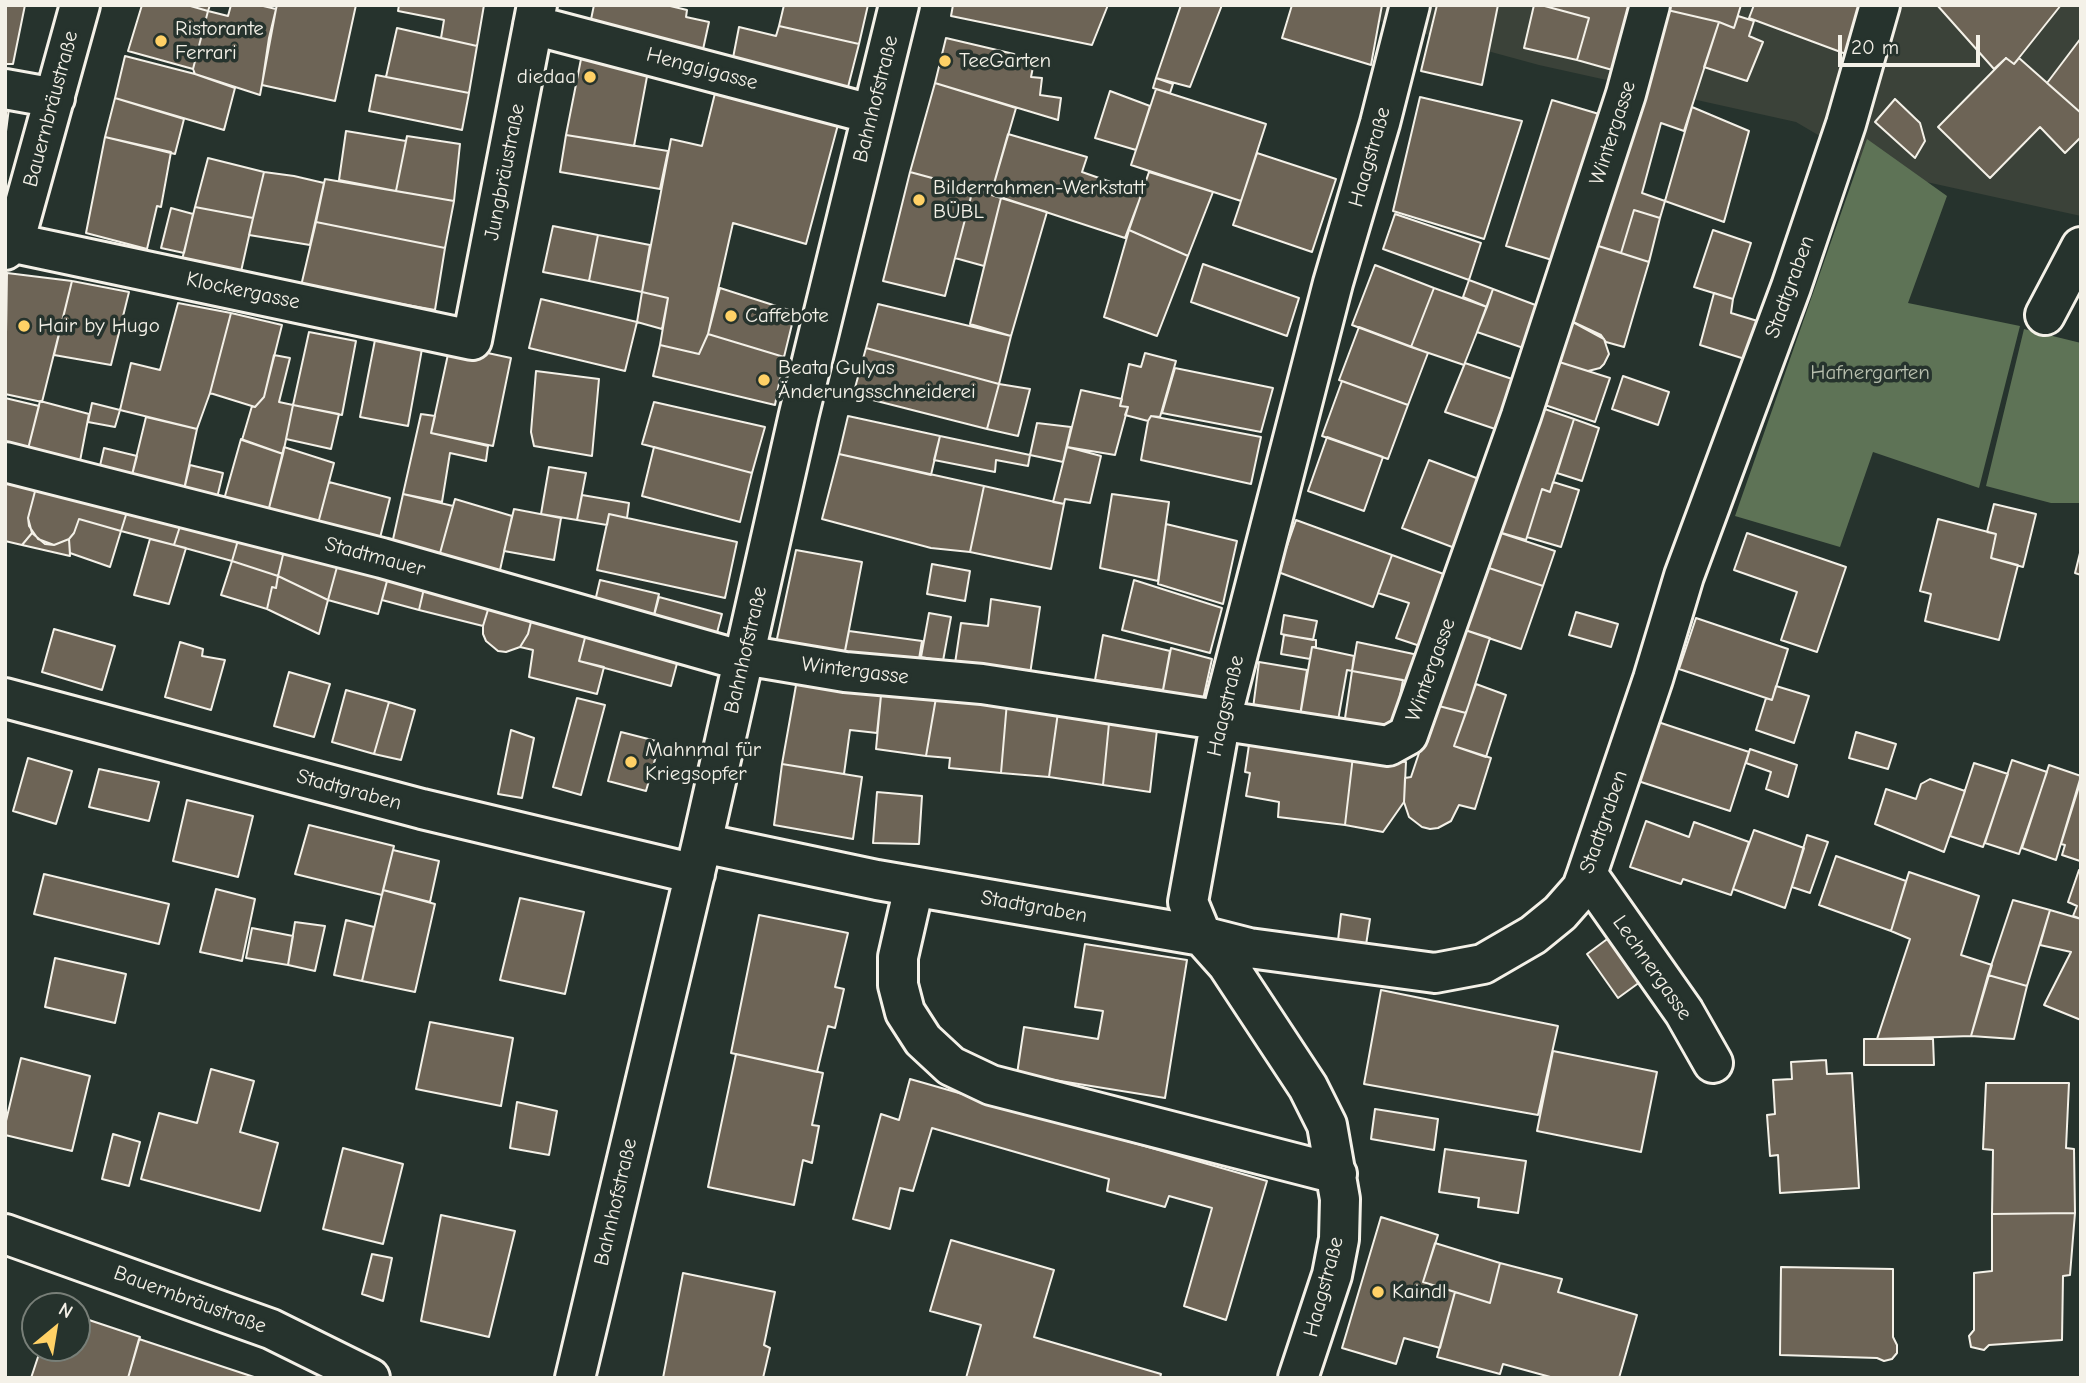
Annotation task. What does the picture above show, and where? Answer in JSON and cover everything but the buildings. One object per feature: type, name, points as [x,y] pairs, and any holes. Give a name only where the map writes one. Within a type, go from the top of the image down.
[{"type":"street","name":"Bauernbräustraße","points":[[10,246],[55,98],[79,5]]},
{"type":"street","name":"Bahnhofstraße","points":[[575,1378],[699,858],[871,114],[899,5]]},
{"type":"street","name":"Haagstraße","points":[[1298,1378],[1332,1275],[1339,1239],[1340,1199],[1327,1125],[1308,1087],[1227,964],[1202,936],[1188,902],[1221,719],[1333,283],[1380,123],[1410,5]]},
{"type":"street","name":"Wintergasse","points":[[744,658],[845,672],[982,684],[1388,746],[1408,735],[1521,416],[1626,94],[1650,5]]},
{"type":"street","name":"Stadtgraben","points":[[5,698],[422,809],[699,858],[914,887],[1202,936],[1249,948],[1436,974],[1483,964],[1533,934],[1560,913],[1581,888],[1587,874],[1653,679],[1684,576],[1791,287],[1842,137],[1880,5]]},
{"type":"street","name":"Henggigasse","points":[[535,15],[871,114]]},
{"type":"street","name":"Jungbräustraße","points":[[472,340],[535,15]]},
{"type":"street","points":[[5,89],[55,98]]},
{"type":"street","name":"Klockergasse","points":[[10,246],[472,340]]},
{"type":"street","points":[[2045,315],[2081,247]]},
{"type":"street","name":"Stadtmauer","points":[[5,462],[382,558],[744,658]]},
{"type":"street","name":"Lechnergasse","points":[[1587,874],[1684,1012],[1713,1063]]},
{"type":"street","points":[[914,887],[898,957],[898,985],[905,1012],[923,1040],[951,1066],[991,1084],[1337,1174]]},
{"type":"street","name":"Bauernbräustraße","points":[[5,1234],[271,1329],[370,1378]]},
{"type":"shaded area","points":[[1319,5],[2081,5],[2081,216],[1881,172],[1796,122],[1539,65]]},
{"type":"green space","name":"Hafnergarten","points":[[1867,139],[1947,196],[1908,303],[2020,326],[1979,488],[1873,452],[1840,547],[1735,516]]},
{"type":"green space","points":[[2024,329],[2081,343],[2081,503],[2051,503],[1986,486]]},
{"type":"place","name":"Ristorante Ferrari","points":[[161,41]]},
{"type":"place","name":"TeeGarten","points":[[945,61]]},
{"type":"place","name":"diedaa","points":[[590,77]]},
{"type":"place","name":"Bilderrahmen-Werkstatt BÜBL","points":[[919,200]]},
{"type":"place","name":"Caffebote","points":[[731,316]]},
{"type":"place","name":"Hair by Hugo","points":[[24,326]]},
{"type":"place","name":"Beata Gulyas Änderungsschneiderei","points":[[764,380]]},
{"type":"place","name":"Mahnmal für Kriegsopfer","points":[[631,762]]},
{"type":"place","name":"Kaindl","points":[[1378,1292]]}]
